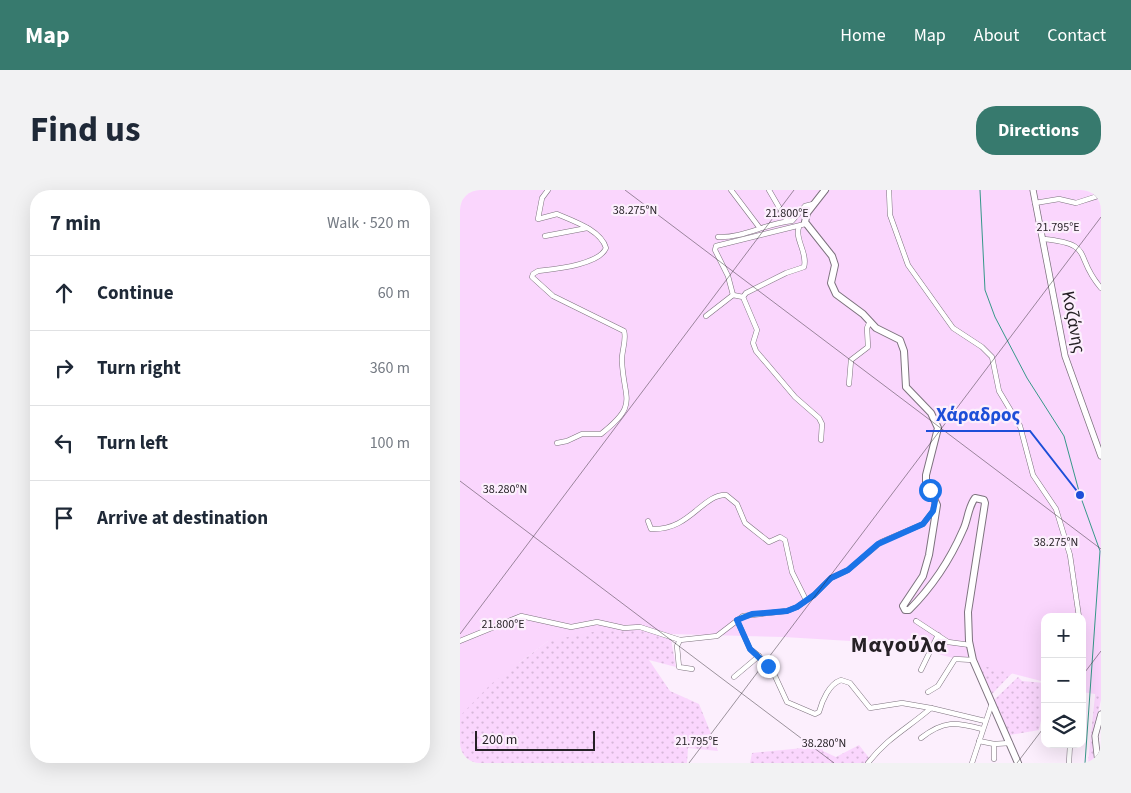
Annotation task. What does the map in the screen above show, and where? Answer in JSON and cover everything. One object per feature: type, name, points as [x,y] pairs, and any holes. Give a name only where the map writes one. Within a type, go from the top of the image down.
[{"type":"main road","points":[[825,190],[813,204],[802,225],[832,256],[835,265],[831,283],[833,291],[876,328],[900,340],[904,352],[906,387],[930,413],[936,423],[937,432],[926,476],[926,482],[935,501],[936,513],[927,565],[923,576],[903,606],[905,610],[909,610],[941,573],[963,530],[972,503],[975,498],[981,499],[985,503],[978,564],[968,612],[970,646],[973,660],[1018,763]]},
{"type":"street","points":[[548,190],[542,198],[538,219],[556,214],[587,228],[603,242],[606,248],[604,253],[574,266],[538,271],[532,277],[550,294],[624,331],[622,363],[628,400],[625,408],[601,434],[582,434],[567,441],[557,442]]},
{"type":"street","points":[[732,190],[759,227]]},
{"type":"street","points":[[769,190],[787,221]]},
{"type":"street","points":[[889,190],[890,215],[893,228],[908,265],[953,328],[982,347],[992,357],[999,391],[1020,426],[1033,475],[1056,510],[1070,555],[1078,613]]},
{"type":"street","name":"Κοζάνης","points":[[1033,190],[1065,356],[1101,456]]},
{"type":"street","points":[[1035,203],[1059,199],[1076,203],[1101,195]]},
{"type":"street","points":[[718,237],[738,236],[773,222],[787,221],[795,218],[805,206],[813,204]]},
{"type":"street","points":[[733,295],[728,276],[715,250],[716,246],[770,231],[802,225]]},
{"type":"street","points":[[743,297],[746,293],[781,275],[804,267],[806,257],[797,232],[802,225]]},
{"type":"street","points":[[545,236],[587,228]]},
{"type":"street","points":[[1043,239],[1074,244],[1081,250],[1090,273],[1101,288]]},
{"type":"street","points":[[706,316],[733,295],[743,297]]},
{"type":"street","points":[[743,297],[757,329],[753,342],[755,350],[796,397],[819,418],[822,424],[821,440]]},
{"type":"street","points":[[849,384],[850,360],[868,347],[867,328],[870,321]]},
{"type":"street","points":[[648,521],[651,529],[670,527],[698,512],[710,498],[726,495],[738,504],[745,523],[769,542],[780,537],[785,540],[792,572],[806,600]]},
{"type":"street","points":[[461,640],[521,616],[571,627],[597,622],[624,628],[640,627],[680,640],[717,636],[737,620],[752,614],[789,610],[806,600],[831,578],[846,571],[878,544],[923,524],[933,511],[935,501]]},
{"type":"street","points":[[737,620],[750,649],[759,656],[775,676],[787,702],[815,714],[819,712],[822,702],[835,683],[841,680],[850,683],[870,708],[902,703],[985,721]]},
{"type":"street","points":[[916,621],[948,642],[970,646]]},
{"type":"street","points":[[921,670],[938,635]]},
{"type":"street","points":[[680,640],[677,646],[679,667],[692,669]]},
{"type":"street","points":[[734,677],[759,656]]},
{"type":"street","points":[[928,692],[938,686],[955,659],[973,660]]},
{"type":"street","points":[[972,763],[992,702]]},
{"type":"street","points":[[868,763],[890,738],[910,726],[931,708]]},
{"type":"street","points":[[1098,763],[1095,736],[1101,714]]},
{"type":"street","points":[[921,738],[929,731],[950,723],[982,729]]},
{"type":"street","points":[[979,740],[994,744],[1010,743]]},
{"type":"street","points":[[994,744],[994,759]]},
{"type":"street","points":[[1069,763],[1070,748]]},
{"type":"shaded area","points":[[460,190],[618,627],[670,634],[676,667],[649,660],[670,691],[699,704],[718,751],[688,748],[687,763],[460,763],[460,660],[519,663],[548,641]]},
{"type":"shaded area","points":[[460,190],[1101,190],[1101,695],[1086,693],[1086,613],[1041,613],[1041,681],[900,644],[784,637],[670,634],[618,627],[548,641],[491,684],[460,716]]},
{"type":"shaded area","points":[[1101,638],[1101,700],[1093,734],[1094,763],[1088,763]]},
{"type":"shaded area","points":[[976,660],[1018,667],[992,694]]},
{"type":"shaded area","points":[[1018,677],[1022,681],[1041,683],[1041,721],[1039,730],[1010,735],[994,700]]},
{"type":"shaded area","points":[[859,745],[870,759],[866,763],[750,763],[752,753],[823,746],[823,751],[836,757]]},
{"type":"waterway","points":[[980,190],[985,290],[995,317],[1027,378],[1064,436],[1080,495],[1100,551],[1085,763]]},
{"type":"place","name":"Χάραδρος","points":[[1080,495]]},
{"type":"district","name":"Μαγούλα","points":[[899,644]]},
{"type":"route","points":[[768,666],[750,649],[737,620],[752,614],[787,611],[797,607],[814,595],[831,578],[848,570],[862,556],[883,540],[923,524],[933,511],[935,501],[930,490]]}]
